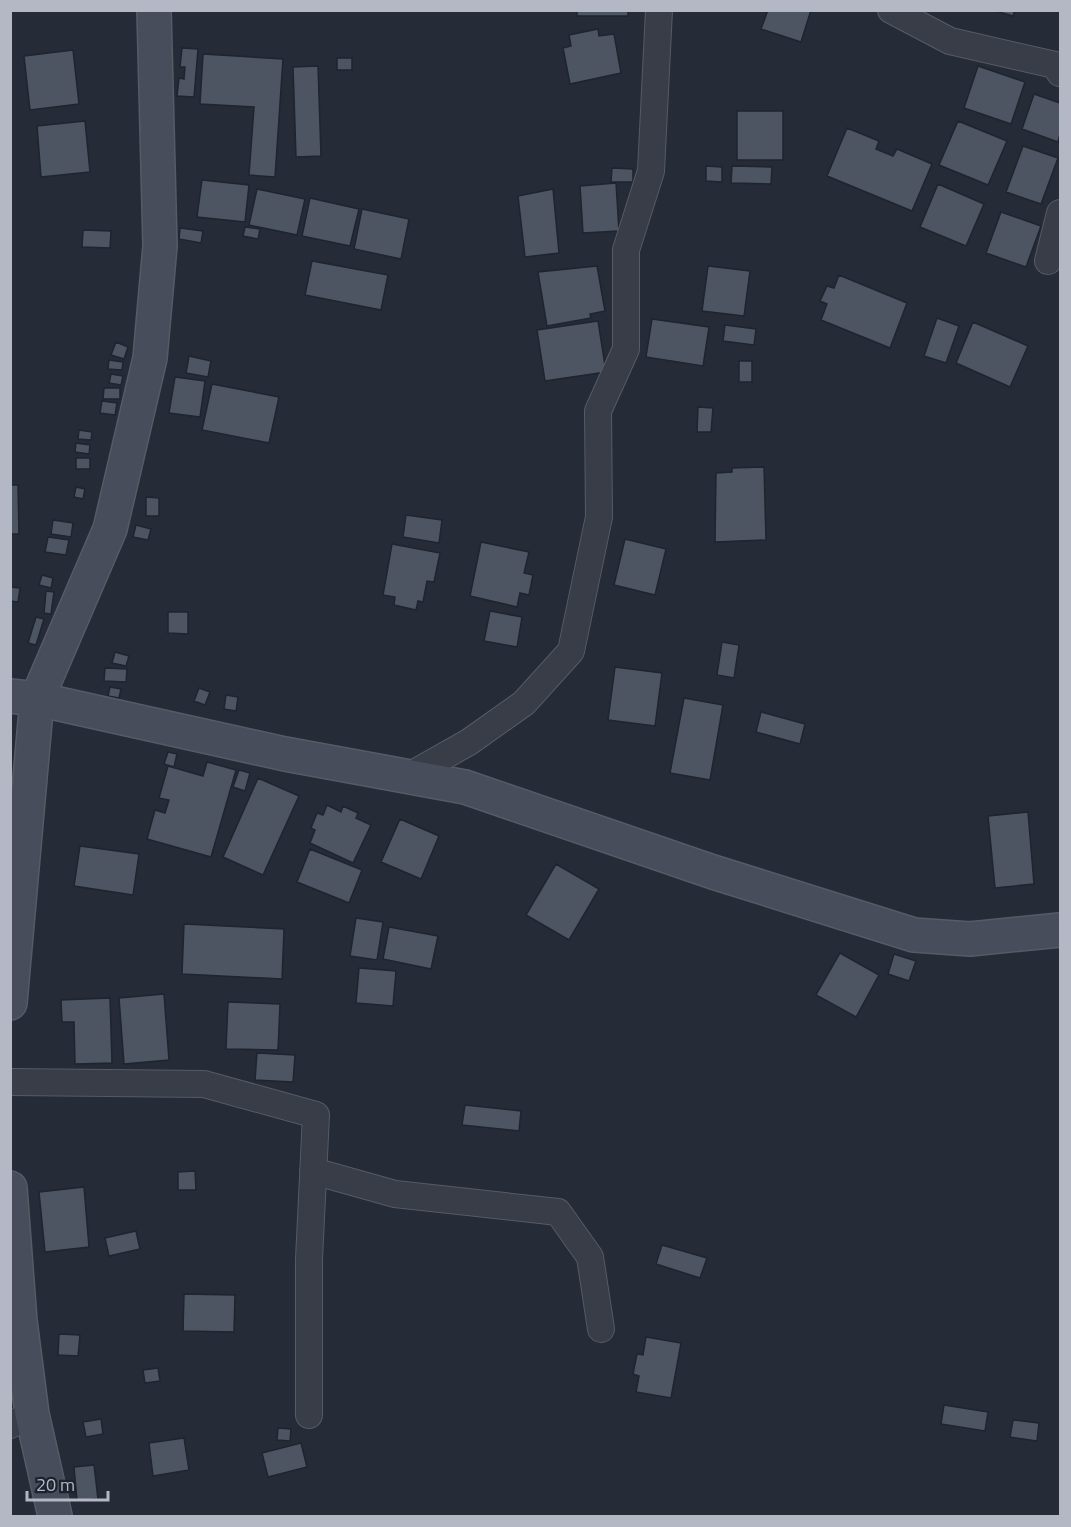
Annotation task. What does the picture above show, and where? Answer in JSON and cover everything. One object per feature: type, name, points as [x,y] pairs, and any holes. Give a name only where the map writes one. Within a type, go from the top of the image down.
[{"type":"street","points":[[10,1003],[24,698],[110,529],[150,358],[160,246],[154,10]]},
{"type":"street","points":[[407,777],[469,742],[524,703],[571,651],[599,517],[598,411],[626,349],[626,250],[651,171],[658,10]]},
{"type":"street","points":[[891,10],[950,41],[1055,65],[1060,73]]},
{"type":"street","points":[[1048,261],[1060,213]]},
{"type":"street","points":[[24,698],[285,754],[465,787],[713,872],[914,935],[970,939],[1060,930]]},
{"type":"street","points":[[10,1082],[204,1084],[316,1115],[309,1259],[309,1415]]},
{"type":"street","points":[[314,1171],[395,1194],[558,1212],[590,1257],[601,1329]]},
{"type":"street","points":[[10,1188],[20,1321],[21,1420],[55,1516]]},
{"type":"building","points":[[577,10],[628,10],[628,16],[577,16]]},
{"type":"building","points":[[768,10],[811,10],[801,42],[761,29]]},
{"type":"building","points":[[992,10],[1015,10],[1013,16]]},
{"type":"building","points":[[598,29],[599,36],[614,34],[621,73],[570,84],[563,48],[571,46],[569,35]]},
{"type":"building","points":[[182,48],[198,49],[194,97],[177,96],[179,78],[184,79],[185,67],[180,67]]},
{"type":"building","points":[[73,50],[79,104],[30,110],[24,56]]},
{"type":"building","points":[[203,54],[283,59],[275,177],[249,175],[254,107],[200,104]]},
{"type":"building","points":[[337,58],[352,58],[352,70],[337,70]]},
{"type":"building","points":[[318,66],[321,156],[296,157],[293,67]]},
{"type":"building","points":[[978,66],[1025,82],[1011,124],[964,108]]},
{"type":"building","points":[[1034,94],[1060,103],[1058,142],[1022,129]]},
{"type":"building","points":[[737,111],[783,111],[783,160],[737,160]]},
{"type":"building","points":[[85,121],[90,172],[41,177],[37,126]]},
{"type":"building","points":[[958,121],[1007,141],[988,185],[939,165]]},
{"type":"building","points":[[847,128],[879,141],[876,149],[893,156],[897,149],[932,164],[912,211],[827,176]]},
{"type":"building","points":[[1023,146],[1058,158],[1041,204],[1006,192]]},
{"type":"building","points":[[706,166],[722,167],[722,182],[706,181]]},
{"type":"building","points":[[732,166],[772,167],[771,184],[731,183]]},
{"type":"building","points":[[612,168],[633,169],[633,182],[611,182]]},
{"type":"building","points":[[202,180],[249,185],[245,222],[197,217]]},
{"type":"building","points":[[616,183],[619,231],[583,233],[580,186]]},
{"type":"building","points":[[938,184],[984,204],[966,246],[920,227]]},
{"type":"building","points":[[257,189],[305,199],[297,235],[249,225]]},
{"type":"building","points":[[553,189],[559,253],[525,257],[518,196]]},
{"type":"building","points":[[310,198],[359,209],[350,246],[302,236]]},
{"type":"building","points":[[362,209],[409,219],[401,259],[354,249]]},
{"type":"building","points":[[1001,212],[1041,226],[1026,267],[986,253]]},
{"type":"building","points":[[245,227],[260,229],[258,239],[243,236]]},
{"type":"building","points":[[180,228],[203,231],[201,243],[179,239]]},
{"type":"building","points":[[83,230],[111,231],[110,248],[82,247]]},
{"type":"building","points":[[312,261],[388,275],[381,310],[305,295]]},
{"type":"building","points":[[597,266],[605,311],[590,314],[591,318],[547,326],[538,272]]},
{"type":"building","points":[[708,266],[750,271],[744,316],[702,311]]},
{"type":"building","points":[[839,275],[907,303],[890,348],[821,320],[827,304],[820,301],[827,286],[834,288]]},
{"type":"building","points":[[937,318],[959,326],[946,363],[924,356]]},
{"type":"building","points":[[652,319],[709,327],[703,366],[646,357]]},
{"type":"building","points":[[598,321],[606,372],[545,381],[537,330]]},
{"type":"building","points":[[973,322],[1028,346],[1010,387],[956,363]]},
{"type":"building","points":[[725,325],[756,329],[754,345],[723,341]]},
{"type":"building","points":[[116,342],[128,347],[124,359],[111,355]]},
{"type":"building","points":[[189,356],[211,361],[208,377],[186,373]]},
{"type":"building","points":[[109,360],[123,362],[122,370],[108,369]]},
{"type":"building","points":[[739,361],[752,361],[752,382],[739,382]]},
{"type":"building","points":[[111,374],[123,376],[121,385],[109,383]]},
{"type":"building","points":[[175,377],[205,381],[200,417],[169,413]]},
{"type":"building","points":[[212,384],[279,397],[269,443],[202,430]]},
{"type":"building","points":[[104,388],[120,388],[120,399],[103,399]]},
{"type":"building","points":[[102,401],[117,403],[115,415],[100,413]]},
{"type":"building","points":[[698,407],[713,408],[711,432],[697,432]]},
{"type":"building","points":[[79,430],[92,432],[91,440],[78,439]]},
{"type":"building","points":[[76,443],[90,445],[89,454],[75,452]]},
{"type":"building","points":[[76,458],[90,458],[90,469],[76,469]]},
{"type":"building","points":[[764,467],[766,540],[715,542],[716,473],[732,472],[732,468]]},
{"type":"building","points":[[10,485],[18,485],[19,534],[10,534]]},
{"type":"building","points":[[76,487],[85,489],[83,499],[74,497]]},
{"type":"building","points":[[146,497],[159,498],[159,516],[146,516]]},
{"type":"building","points":[[406,515],[442,520],[439,543],[403,537]]},
{"type":"building","points":[[53,520],[73,523],[71,537],[51,534]]},
{"type":"building","points":[[136,525],[151,529],[148,540],[133,537]]},
{"type":"building","points":[[48,537],[69,540],[66,555],[45,552]]},
{"type":"building","points":[[625,539],[666,549],[655,595],[614,585]]},
{"type":"building","points":[[481,542],[529,552],[524,573],[533,575],[529,595],[520,593],[517,607],[470,596]]},
{"type":"building","points":[[392,544],[440,553],[434,582],[427,581],[423,602],[418,601],[416,610],[394,605],[395,597],[383,595]]},
{"type":"building","points":[[42,575],[53,578],[51,588],[39,585]]},
{"type":"building","points":[[10,587],[20,588],[18,602],[10,601]]},
{"type":"building","points":[[46,591],[54,592],[51,614],[44,613]]},
{"type":"building","points":[[490,611],[522,617],[517,647],[484,641]]},
{"type":"building","points":[[168,612],[188,612],[188,634],[168,633]]},
{"type":"building","points":[[36,617],[44,619],[36,645],[28,643]]},
{"type":"building","points":[[722,642],[739,645],[734,678],[717,675]]},
{"type":"building","points":[[115,652],[129,656],[126,666],[112,663]]},
{"type":"building","points":[[615,667],[662,673],[655,726],[608,720]]},
{"type":"building","points":[[105,668],[127,669],[126,682],[104,681]]},
{"type":"building","points":[[110,687],[121,689],[119,698],[108,696]]},
{"type":"building","points":[[199,688],[210,692],[205,705],[194,701]]},
{"type":"building","points":[[226,695],[238,697],[236,711],[224,709]]},
{"type":"building","points":[[684,698],[723,705],[710,780],[670,773]]},
{"type":"building","points":[[761,712],[805,724],[800,744],[756,732]]},
{"type":"building","points":[[168,752],[177,754],[174,767],[164,764]]},
{"type":"building","points":[[207,762],[236,770],[211,857],[147,839],[155,810],[165,813],[169,800],[159,798],[168,766],[203,776]]},
{"type":"building","points":[[239,770],[250,773],[245,791],[233,787]]},
{"type":"building","points":[[258,778],[299,796],[263,875],[223,857]]},
{"type":"building","points":[[327,805],[341,812],[343,806],[358,813],[356,818],[371,825],[353,863],[310,843],[315,830],[311,828],[317,813],[323,815]]},
{"type":"building","points":[[1028,812],[1034,884],[995,888],[988,816]]},
{"type":"building","points":[[400,819],[439,836],[421,879],[381,862]]},
{"type":"building","points":[[80,846],[139,854],[133,895],[74,886]]},
{"type":"building","points":[[310,849],[362,870],[349,903],[297,882]]},
{"type":"building","points":[[556,864],[599,889],[569,940],[526,915]]},
{"type":"building","points":[[356,918],[383,922],[377,960],[350,956]]},
{"type":"building","points":[[184,924],[284,929],[282,979],[182,974]]},
{"type":"building","points":[[389,927],[438,936],[431,969],[383,959]]},
{"type":"building","points":[[840,953],[879,975],[856,1017],[816,995]]},
{"type":"building","points":[[894,954],[916,961],[909,981],[888,974]]},
{"type":"building","points":[[359,968],[396,971],[393,1006],[356,1003]]},
{"type":"building","points":[[164,994],[169,1060],[124,1064],[119,998]]},
{"type":"building","points":[[110,998],[112,1063],[75,1064],[74,1022],[62,1022],[61,1000]]},
{"type":"building","points":[[228,1002],[280,1004],[278,1050],[226,1049]]},
{"type":"building","points":[[257,1053],[295,1055],[293,1082],[255,1080]]},
{"type":"building","points":[[465,1105],[521,1111],[519,1131],[462,1125]]},
{"type":"building","points":[[195,1171],[196,1190],[178,1190],[178,1172]]},
{"type":"building","points":[[84,1187],[89,1247],[45,1252],[39,1192]]},
{"type":"building","points":[[136,1231],[140,1249],[109,1256],[105,1238]]},
{"type":"building","points":[[662,1245],[707,1258],[700,1278],[656,1264]]},
{"type":"building","points":[[184,1294],[235,1295],[234,1332],[183,1331]]},
{"type":"building","points":[[59,1334],[80,1335],[78,1356],[58,1355]]},
{"type":"building","points":[[646,1337],[681,1343],[671,1398],[636,1392],[639,1376],[633,1374],[637,1354],[643,1355]]},
{"type":"building","points":[[158,1368],[160,1381],[145,1383],[143,1370]]},
{"type":"building","points":[[944,1405],[988,1412],[985,1431],[941,1424]]},
{"type":"building","points":[[101,1419],[103,1434],[86,1437],[83,1422]]},
{"type":"building","points":[[1013,1420],[1039,1423],[1037,1441],[1010,1437]]},
{"type":"building","points":[[278,1428],[291,1429],[290,1441],[277,1440]]},
{"type":"building","points":[[184,1438],[189,1470],[153,1476],[149,1443]]},
{"type":"building","points":[[301,1443],[307,1467],[268,1477],[262,1453]]},
{"type":"building","points":[[94,1465],[98,1499],[77,1501],[74,1467]]}]
